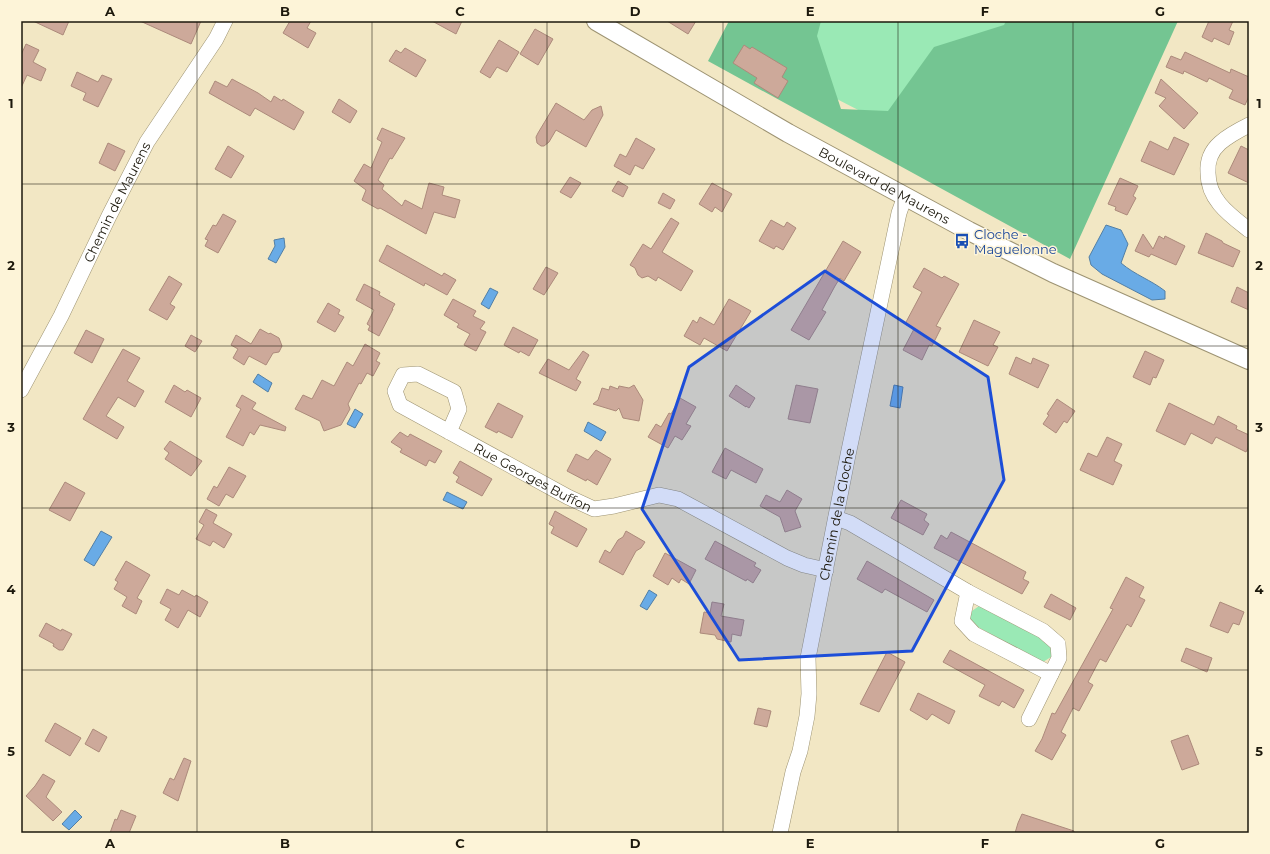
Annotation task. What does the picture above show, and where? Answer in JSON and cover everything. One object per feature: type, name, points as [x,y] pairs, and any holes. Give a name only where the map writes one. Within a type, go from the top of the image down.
[{"type":"street","name":"Chemin de Maurens","points":[[21,390],[61,316],[109,216],[147,142],[216,38],[225,21]]},
{"type":"street","name":"Boulevard de Maurens","points":[[596,21],[788,133],[969,231],[1053,273],[1249,360]]},
{"type":"street","points":[[1249,125],[1219,144],[1211,154],[1208,176],[1211,193],[1217,202],[1230,215],[1249,230]]},
{"type":"street","name":"Chemin de la Cloche","points":[[780,833],[807,716],[809,694],[808,658],[849,447],[899,213],[906,196]]},
{"type":"street","name":"Rue Georges Buffon","points":[[449,432],[459,409],[454,392],[418,374],[402,375],[395,391],[400,404],[449,432],[568,497],[594,509],[614,506],[659,495],[678,500],[787,558],[804,565],[826,570]]},
{"type":"street","points":[[836,518],[850,523],[968,592],[1043,631],[1058,644],[1059,658],[1029,719]]},
{"type":"street","points":[[968,592],[962,621],[974,634],[1051,674]]},
{"type":"highlighted area","points":[[825,271],[988,377],[1004,480],[912,651],[739,660],[642,509],[689,367]]},
{"type":"green space","points":[[729,21],[821,21],[817,36],[841,109],[888,111],[934,47],[1004,25],[1006,21],[1178,21],[1070,259],[708,61]]},
{"type":"green space","points":[[755,21],[1100,21],[1004,185],[755,57]]},
{"type":"green space","points":[[979,606],[1052,643],[1053,648],[1051,657],[1043,662],[976,626],[970,618],[972,611]]},
{"type":"water","points":[[1106,225],[1121,230],[1128,244],[1121,263],[1165,291],[1165,299],[1152,300],[1102,274],[1091,265],[1089,257]]},
{"type":"water","points":[[284,238],[285,247],[276,263],[268,259],[275,246],[274,240]]},
{"type":"water","points":[[490,288],[498,292],[489,309],[481,304]]},
{"type":"water","points":[[258,374],[272,383],[268,392],[253,382]]},
{"type":"water","points":[[894,385],[903,387],[900,408],[890,406]]},
{"type":"water","points":[[355,409],[363,414],[355,428],[347,424]]},
{"type":"water","points":[[588,422],[606,432],[601,441],[584,431]]},
{"type":"water","points":[[447,492],[467,502],[463,509],[443,500]]},
{"type":"water","points":[[101,531],[112,537],[94,566],[84,560]]},
{"type":"water","points":[[649,590],[657,595],[647,610],[640,606]]},
{"type":"water","points":[[75,810],[82,817],[69,830],[62,824]]},
{"type":"building","points":[[33,21],[69,21],[63,35]]},
{"type":"building","points":[[140,21],[201,21],[191,44]]},
{"type":"building","points":[[290,21],[311,21],[307,28],[316,33],[308,48],[283,33]]},
{"type":"building","points":[[432,21],[462,21],[456,34]]},
{"type":"building","points":[[667,21],[696,21],[688,34]]},
{"type":"building","points":[[1209,21],[1233,21],[1229,30],[1234,32],[1229,45],[1214,38],[1212,42],[1202,37]]},
{"type":"building","points":[[535,29],[553,39],[538,65],[520,54]]},
{"type":"building","points":[[499,40],[519,52],[507,72],[497,67],[490,78],[480,72]]},
{"type":"building","points":[[26,44],[39,50],[33,62],[46,69],[41,81],[27,75],[21,88],[21,55]]},
{"type":"building","points":[[744,45],[750,49],[752,47],[787,68],[782,77],[788,81],[778,98],[754,83],[757,78],[733,63]]},
{"type":"building","points":[[405,48],[426,60],[416,77],[389,61],[396,50],[401,53]]},
{"type":"building","points":[[1185,52],[1230,73],[1231,69],[1249,77],[1249,96],[1245,105],[1229,98],[1233,90],[1209,78],[1207,82],[1184,71],[1183,74],[1166,67],[1171,56],[1181,60]]},
{"type":"building","points":[[77,72],[98,82],[102,75],[112,79],[98,107],[83,100],[86,93],[71,86]]},
{"type":"building","points":[[232,79],[271,102],[274,96],[282,101],[283,99],[304,112],[294,130],[255,108],[250,116],[209,93],[215,81],[227,87]]},
{"type":"building","points":[[1161,79],[1198,113],[1184,129],[1159,106],[1166,98],[1155,93]]},
{"type":"building","points":[[339,99],[357,111],[350,123],[332,112]]},
{"type":"building","points":[[556,103],[584,120],[592,110],[601,106],[603,115],[586,147],[556,130],[549,142],[544,146],[537,143],[536,137]]},
{"type":"building","points":[[382,128],[405,138],[392,159],[390,158],[378,180],[384,185],[382,189],[402,206],[405,200],[422,209],[429,183],[444,187],[442,195],[460,200],[455,218],[434,212],[426,234],[380,208],[378,209],[362,200],[366,190],[354,181],[364,164],[371,168],[382,142],[377,139]]},
{"type":"building","points":[[1174,137],[1189,144],[1174,175],[1141,161],[1150,141],[1168,150]]},
{"type":"building","points":[[636,138],[655,149],[643,169],[635,165],[630,175],[614,166],[620,154],[626,157]]},
{"type":"building","points":[[108,143],[125,151],[115,171],[99,163]]},
{"type":"building","points":[[228,146],[244,156],[231,178],[215,169]]},
{"type":"building","points":[[1241,146],[1249,150],[1249,183],[1228,173]]},
{"type":"building","points":[[570,177],[581,183],[571,198],[560,192]]},
{"type":"building","points":[[1120,178],[1138,186],[1133,196],[1136,198],[1127,215],[1115,210],[1116,207],[1108,204]]},
{"type":"building","points":[[618,181],[628,187],[623,197],[612,191]]},
{"type":"building","points":[[712,183],[732,194],[722,212],[715,207],[712,212],[699,204]]},
{"type":"building","points":[[663,193],[675,200],[670,209],[658,203]]},
{"type":"building","points":[[223,214],[236,221],[218,253],[205,246],[208,240],[205,239],[213,225],[216,226]]},
{"type":"building","points":[[671,218],[679,223],[662,252],[693,271],[681,291],[658,277],[656,281],[648,276],[642,278],[638,275],[635,268],[630,265],[643,244],[651,249]]},
{"type":"building","points":[[771,220],[784,227],[787,222],[796,228],[783,250],[776,246],[774,249],[759,241]]},
{"type":"building","points":[[1206,233],[1240,251],[1233,267],[1198,253]]},
{"type":"building","points":[[1143,234],[1153,249],[1159,236],[1164,239],[1165,236],[1185,246],[1176,265],[1151,254],[1149,257],[1135,251]]},
{"type":"building","points":[[843,241],[861,252],[844,281],[840,278],[835,286],[822,310],[826,312],[809,340],[791,330]]},
{"type":"building","points":[[387,245],[442,276],[444,273],[456,280],[447,295],[425,283],[424,286],[379,261]]},
{"type":"building","points":[[546,267],[558,273],[544,295],[533,289]]},
{"type":"building","points":[[924,268],[942,278],[944,276],[959,284],[936,326],[941,328],[932,346],[929,345],[922,360],[903,350],[914,329],[905,324],[922,292],[913,287]]},
{"type":"building","points":[[169,276],[182,284],[170,304],[175,307],[167,320],[149,310]]},
{"type":"building","points":[[364,284],[380,292],[379,295],[395,304],[379,336],[368,330],[370,326],[367,324],[374,310],[356,300]]},
{"type":"building","points":[[1237,287],[1249,293],[1249,310],[1231,302]]},
{"type":"building","points":[[453,299],[476,311],[473,316],[485,322],[480,329],[486,332],[476,351],[464,345],[470,334],[457,327],[459,324],[444,315]]},
{"type":"building","points":[[729,299],[751,311],[727,351],[704,338],[700,345],[684,336],[693,320],[697,323],[700,317],[714,325]]},
{"type":"building","points":[[328,303],[340,310],[338,314],[344,317],[335,332],[317,322]]},
{"type":"building","points":[[974,320],[1000,332],[993,345],[998,347],[988,366],[959,352]]},
{"type":"building","points":[[513,327],[538,340],[529,356],[520,351],[519,353],[504,345]]},
{"type":"building","points":[[260,329],[279,338],[282,346],[279,352],[273,353],[266,365],[249,356],[244,365],[233,358],[238,349],[231,345],[236,335],[251,344]]},
{"type":"building","points":[[86,330],[104,339],[92,363],[74,353]]},
{"type":"building","points":[[191,335],[202,341],[195,352],[185,346]]},
{"type":"building","points":[[365,344],[380,353],[376,361],[380,363],[373,376],[367,373],[361,384],[359,383],[348,404],[350,409],[341,425],[324,431],[320,421],[295,409],[303,395],[312,399],[322,380],[334,386],[347,362],[353,366]]},
{"type":"building","points":[[123,349],[140,358],[127,381],[144,391],[135,407],[118,397],[106,416],[124,427],[117,439],[83,419]]},
{"type":"building","points":[[583,351],[589,355],[576,379],[581,382],[576,391],[539,373],[548,359],[569,370]]},
{"type":"building","points":[[1145,351],[1164,360],[1156,378],[1153,377],[1150,385],[1133,377]]},
{"type":"building","points":[[1016,357],[1031,364],[1033,358],[1049,365],[1038,388],[1009,374]]},
{"type":"building","points":[[174,385],[185,392],[187,390],[201,398],[191,417],[165,402]]},
{"type":"building","points":[[634,385],[643,400],[639,421],[623,418],[619,408],[616,411],[593,404],[598,400],[602,388],[609,390],[610,386],[618,389],[619,386],[629,388]]},
{"type":"building","points":[[736,385],[755,398],[749,408],[729,396]]},
{"type":"building","points":[[796,385],[818,389],[810,423],[788,419]]},
{"type":"building","points":[[242,395],[256,403],[252,409],[286,427],[285,431],[260,425],[254,435],[250,432],[243,446],[226,437],[241,409],[236,406]]},
{"type":"building","points":[[680,398],[696,407],[686,424],[691,426],[682,440],[675,436],[668,448],[648,437],[656,424],[661,427],[669,413],[671,414]]},
{"type":"building","points":[[1057,399],[1075,411],[1067,423],[1064,421],[1056,433],[1043,424],[1049,415],[1047,414]]},
{"type":"building","points":[[498,403],[523,416],[512,438],[498,431],[497,433],[485,427]]},
{"type":"building","points":[[1169,403],[1214,425],[1218,416],[1237,426],[1236,429],[1249,435],[1249,446],[1246,452],[1216,437],[1212,444],[1191,433],[1185,445],[1156,431]]},
{"type":"building","points":[[400,432],[408,437],[410,434],[442,451],[435,463],[429,460],[426,466],[400,452],[402,449],[391,442]]},
{"type":"building","points":[[1107,437],[1122,444],[1114,461],[1122,465],[1113,485],[1080,470],[1088,453],[1097,457]]},
{"type":"building","points":[[170,441],[202,461],[191,476],[165,459],[169,453],[164,449]]},
{"type":"building","points":[[725,448],[763,469],[756,483],[731,470],[726,479],[712,472]]},
{"type":"building","points":[[596,450],[611,459],[597,485],[587,479],[586,481],[567,471],[576,454],[588,460]]},
{"type":"building","points":[[460,461],[492,479],[482,496],[456,482],[459,477],[453,473]]},
{"type":"building","points":[[229,467],[246,476],[233,498],[226,494],[219,506],[207,499],[214,486],[217,488]]},
{"type":"building","points":[[65,482],[85,493],[70,521],[49,510]]},
{"type":"building","points":[[787,490],[802,499],[795,511],[801,527],[785,532],[780,517],[760,506],[766,495],[780,502]]},
{"type":"building","points":[[901,500],[927,514],[924,520],[929,524],[923,535],[891,518]]},
{"type":"building","points":[[206,509],[217,515],[213,523],[232,534],[224,548],[213,541],[210,546],[196,539],[204,525],[199,522]]},
{"type":"building","points":[[555,511],[587,529],[577,547],[551,533],[554,527],[549,524]]},
{"type":"building","points":[[626,531],[645,542],[641,548],[636,551],[623,575],[599,562],[605,550],[610,553]]},
{"type":"building","points":[[951,532],[1026,572],[1023,579],[1029,582],[1022,594],[934,548],[941,535],[947,539]]},
{"type":"building","points":[[715,541],[756,563],[754,566],[761,570],[753,583],[747,579],[746,581],[705,559]]},
{"type":"building","points":[[665,553],[696,570],[689,584],[681,579],[679,583],[672,578],[668,585],[653,576]]},
{"type":"building","points":[[126,561],[150,575],[137,598],[142,601],[136,614],[122,606],[127,597],[114,589],[118,582],[115,580]]},
{"type":"building","points":[[867,561],[934,600],[927,612],[885,589],[882,593],[857,579]]},
{"type":"building","points":[[1126,577],[1144,587],[1139,597],[1145,600],[1131,627],[1127,624],[1106,662],[1100,659],[1088,682],[1093,685],[1079,711],[1073,708],[1061,732],[1066,735],[1052,760],[1035,751],[1042,739],[1052,713],[1055,714],[1113,609],[1110,608]]},
{"type":"building","points":[[167,589],[179,595],[182,590],[195,597],[196,595],[208,602],[200,617],[188,610],[178,628],[165,620],[171,609],[160,603]]},
{"type":"building","points":[[1051,594],[1076,608],[1070,620],[1044,607]]},
{"type":"building","points":[[712,602],[724,604],[721,616],[744,620],[741,636],[732,634],[731,642],[717,639],[715,635],[700,633],[704,612],[710,613]]},
{"type":"building","points":[[1220,602],[1244,612],[1239,625],[1233,623],[1228,633],[1210,626]]},
{"type":"building","points":[[46,623],[61,631],[62,629],[72,634],[63,650],[59,650],[53,646],[54,644],[39,636]]},
{"type":"building","points":[[1186,648],[1212,658],[1207,672],[1181,661]]},
{"type":"building","points":[[950,650],[1024,690],[1014,708],[1002,701],[999,706],[979,696],[985,685],[943,662]]},
{"type":"building","points":[[887,652],[905,662],[879,712],[860,704]]},
{"type":"building","points":[[918,693],[955,711],[949,724],[932,714],[927,720],[910,710]]},
{"type":"building","points":[[758,708],[771,711],[767,727],[754,724]]},
{"type":"building","points":[[55,723],[81,738],[70,756],[45,741]]},
{"type":"building","points":[[93,729],[107,737],[99,752],[85,744]]},
{"type":"building","points":[[1188,735],[1199,764],[1182,770],[1171,741]]},
{"type":"building","points":[[184,758],[191,761],[178,801],[163,793],[170,778],[174,780]]},
{"type":"building","points":[[43,774],[55,781],[46,797],[62,812],[53,821],[26,796]]},
{"type":"building","points":[[121,810],[136,816],[129,833],[110,833],[115,819],[117,820]]},
{"type":"building","points":[[1022,814],[1074,831],[1074,833],[1015,833]]},
{"type":"place","name":"Cloche - Maguelonne","points":[[962,241]]}]
